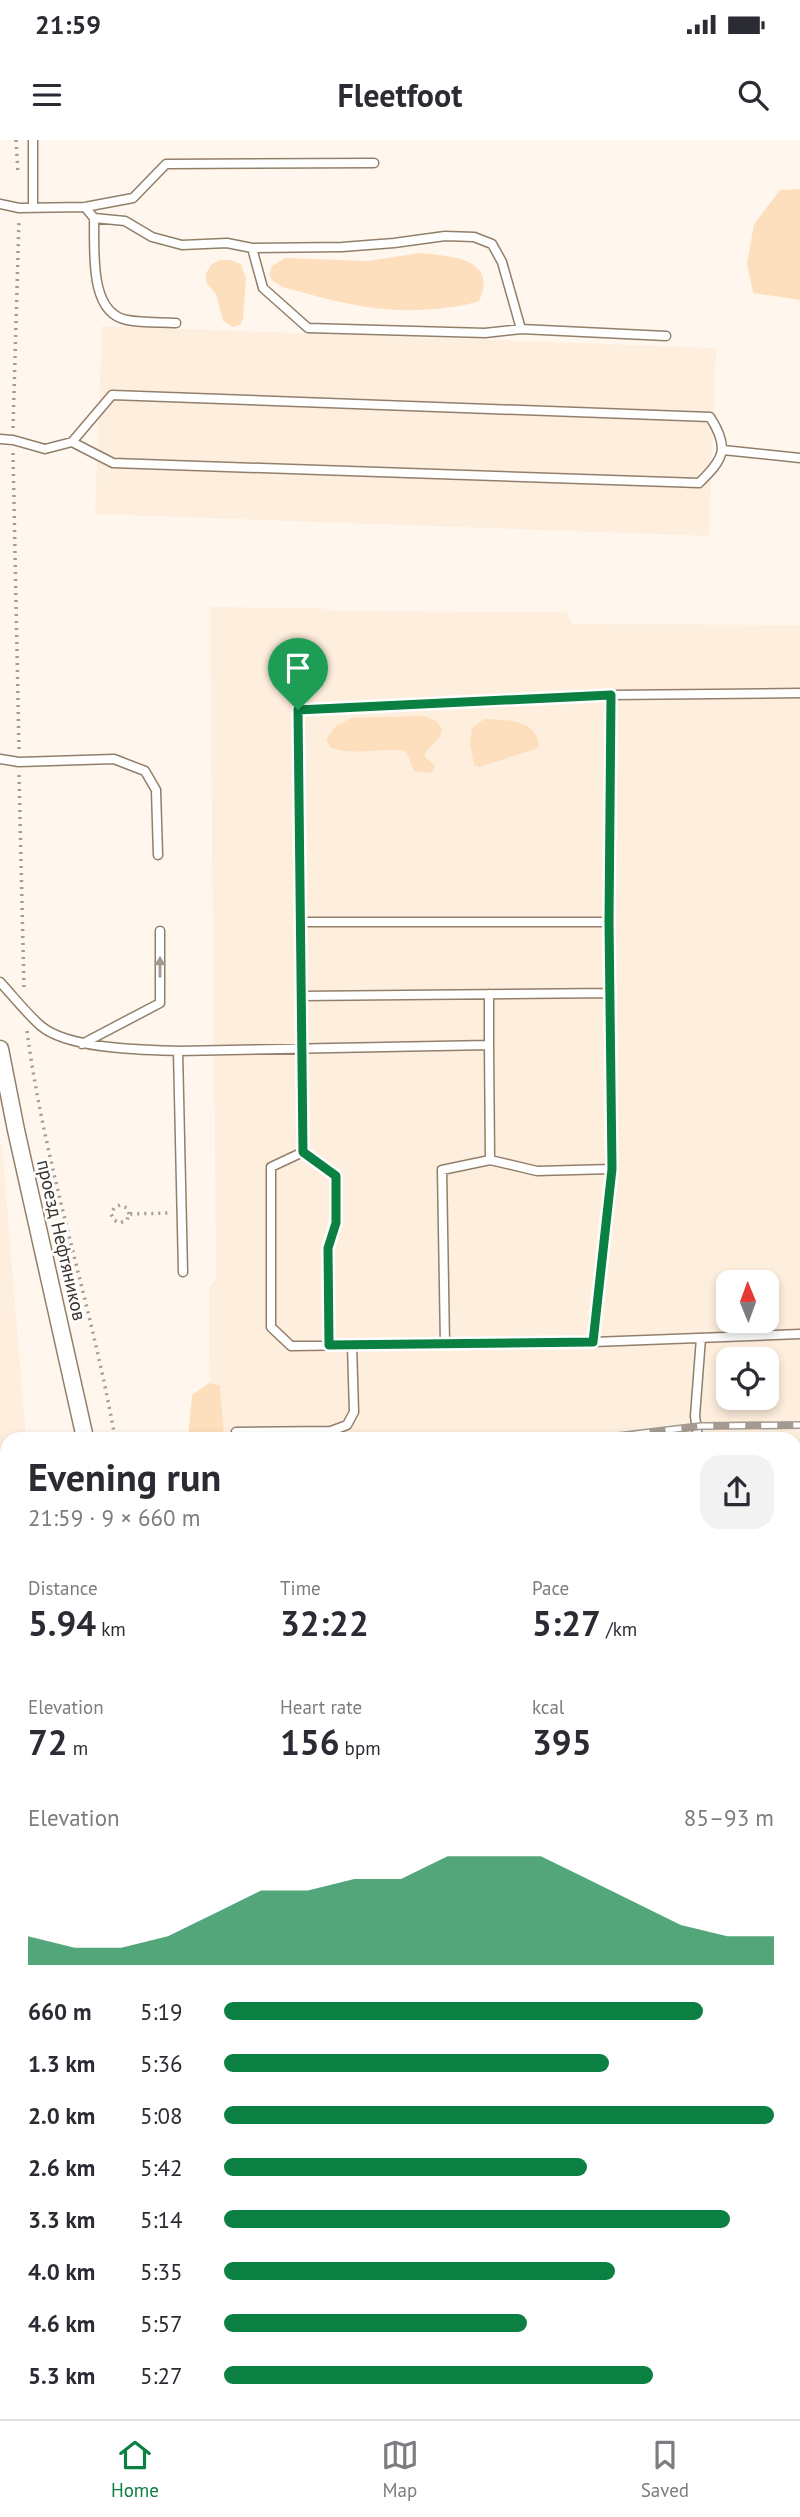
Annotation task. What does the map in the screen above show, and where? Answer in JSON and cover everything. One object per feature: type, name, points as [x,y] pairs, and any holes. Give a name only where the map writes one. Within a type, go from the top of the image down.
[{"type":"street","name":"проезд Нефтяников","points":[[0,1049],[84,1432]]},
{"type":"lane","points":[[33,140],[33,208]]},
{"type":"lane","points":[[0,204],[19,208],[85,207],[133,198],[166,164],[374,163]]},
{"type":"lane","points":[[85,207],[94,218],[97,282],[101,300],[112,313],[124,320],[176,323]]},
{"type":"lane","points":[[94,218],[125,221],[152,237],[182,245],[227,243],[252,248],[342,247],[445,236],[474,237],[492,244],[502,262],[521,329]]},
{"type":"lane","points":[[252,248],[263,288],[308,328],[485,333],[521,329],[666,337]]},
{"type":"lane","points":[[0,439],[45,449],[72,442],[112,395],[710,417],[718,429],[723,450],[716,467],[699,483],[113,463],[72,442]]},
{"type":"lane","points":[[723,450],[800,458]]},
{"type":"lane","points":[[303,1152],[298,710],[611,695],[800,693]]},
{"type":"lane","points":[[593,1342],[612,1169],[609,922],[611,695]]},
{"type":"lane","points":[[0,759],[19,762],[114,759],[145,771],[156,790],[158,855]]},
{"type":"lane","points":[[300,922],[609,922]]},
{"type":"lane","points":[[82,1044],[160,1003],[160,931]]},
{"type":"lane","points":[[0,982],[43,1028],[82,1044],[135,1050],[178,1051],[489,1045]]},
{"type":"lane","points":[[300,996],[610,993]]},
{"type":"lane","points":[[489,994],[490,1160]]},
{"type":"lane","points":[[178,1051],[183,1272]]},
{"type":"lane","points":[[303,1152],[271,1167],[271,1327],[292,1346],[593,1342],[800,1334]]},
{"type":"lane","points":[[303,1152],[336,1176],[336,1223],[328,1248],[329,1345]]},
{"type":"lane","points":[[445,1344],[442,1170],[490,1160],[537,1171],[612,1169]]},
{"type":"lane","points":[[697,1432],[695,1416],[701,1338]]},
{"type":"lane","points":[[236,1432],[331,1431],[347,1425],[354,1412],[352,1345]]},
{"type":"path","points":[[16,140],[19,208],[12,440],[24,1009],[48,1142],[114,1432]]},
{"type":"path","points":[[120,1205],[127,1208],[129,1214],[127,1220],[120,1223],[114,1220],[111,1214],[114,1208],[120,1205]]},
{"type":"path","points":[[129,1214],[182,1213]]},
{"type":"shaded area","points":[[800,189],[800,300],[753,293],[747,264],[754,224],[780,190]]},
{"type":"shaded area","points":[[420,253],[457,258],[477,268],[482,276],[483,287],[479,301],[436,309],[376,308],[282,287],[269,275],[272,266],[285,258],[367,261]]},
{"type":"shaded area","points":[[220,260],[241,264],[246,279],[243,319],[240,325],[233,327],[223,321],[216,294],[206,282],[206,273],[212,264]]},
{"type":"shaded area","points":[[102,326],[716,348],[709,536],[95,514]]},
{"type":"shaded area","points":[[210,607],[320,608],[337,611],[566,612],[572,624],[800,625],[800,1432],[210,1432],[209,1287],[216,1280]]},
{"type":"shaded area","points":[[423,716],[436,721],[442,729],[440,737],[425,753],[425,757],[435,766],[432,773],[414,771],[406,751],[340,750],[330,747],[326,739],[337,725],[352,718]]},
{"type":"shaded area","points":[[484,719],[511,721],[527,726],[537,738],[539,748],[479,767],[474,765],[470,743],[472,728]]},
{"type":"shaded area","points":[[0,1144],[2,1144],[26,1432],[0,1432]]},
{"type":"shaded area","points":[[209,1383],[220,1386],[224,1432],[189,1432],[192,1395]]},
{"type":"railway","points":[[652,1432],[701,1426],[800,1425]]},
{"type":"route","points":[[611,695],[609,922],[612,1169],[593,1342],[329,1345],[328,1248],[336,1223],[336,1176],[303,1152],[298,710],[611,695]]}]
